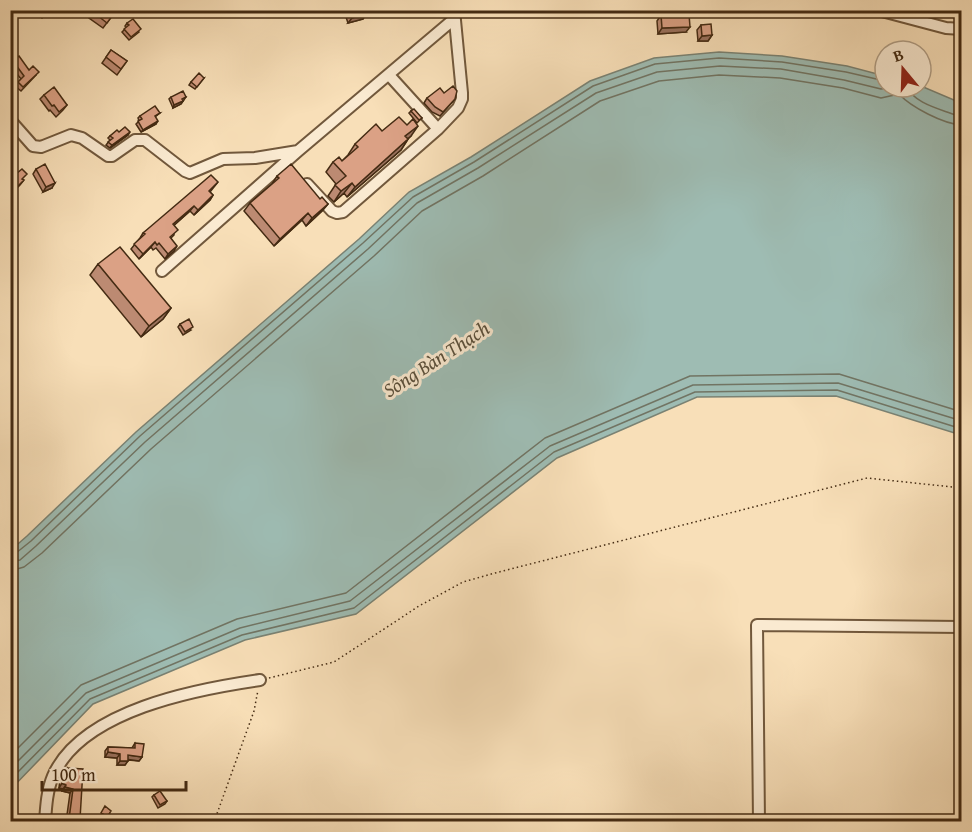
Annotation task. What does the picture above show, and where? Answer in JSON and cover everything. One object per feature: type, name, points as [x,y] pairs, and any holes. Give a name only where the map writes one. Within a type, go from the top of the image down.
[{"type":"street","points":[[878,10],[946,28],[962,29]]},
{"type":"street","points":[[10,120],[30,145],[37,147],[71,135],[82,138],[108,156],[112,156],[135,140],[145,140],[185,171],[190,172],[223,159],[255,158],[298,151],[389,75],[454,15]]},
{"type":"street","points":[[294,170],[332,211],[343,212],[438,129],[458,108],[462,99],[454,15]]},
{"type":"street","points":[[389,75],[438,129]]},
{"type":"street","points":[[162,271],[294,170],[298,151]]},
{"type":"street","points":[[759,822],[757,626],[962,627]]},
{"type":"street","points":[[45,822],[47,797],[53,776],[75,746],[100,727],[162,701],[212,687],[260,680]]},
{"type":"path","points":[[214,822],[254,711],[260,680],[334,662],[419,606],[463,582],[867,478],[962,488]]},
{"type":"water","name":"Sông Bàn Thạch","points":[[719,52],[782,56],[847,66],[873,73],[873,99],[933,99],[933,91],[961,103],[961,435],[836,396],[697,397],[557,458],[356,614],[245,640],[93,704],[11,789],[11,550],[136,432],[359,239],[409,192],[471,157],[590,81],[654,58]]},
{"type":"building","points":[[95,10],[115,12],[107,23],[93,12]]},
{"type":"building","points":[[350,10],[366,10],[367,13],[352,18]]},
{"type":"building","points":[[689,14],[690,27],[662,28],[661,15]]},
{"type":"building","points":[[133,19],[141,29],[131,37],[124,29]]},
{"type":"building","points":[[711,24],[712,35],[702,36],[701,25]]},
{"type":"building","points":[[111,50],[127,61],[121,69],[106,57]]},
{"type":"building","points":[[19,56],[29,70],[33,66],[39,72],[23,87],[18,82],[24,76],[13,61]]},
{"type":"building","points":[[199,73],[204,78],[197,87],[191,82]]},
{"type":"building","points":[[453,86],[457,91],[455,99],[443,112],[427,98],[440,88],[444,93]]},
{"type":"building","points":[[54,87],[67,105],[59,112],[44,95]]},
{"type":"building","points":[[183,91],[186,97],[174,105],[171,97]]},
{"type":"building","points":[[155,106],[160,113],[155,116],[158,121],[143,130],[138,121],[142,119],[140,116]]},
{"type":"building","points":[[414,109],[422,118],[419,120],[411,111]]},
{"type":"building","points":[[399,117],[407,125],[413,119],[418,126],[405,136],[408,139],[355,187],[352,183],[341,191],[335,185],[346,176],[333,162],[339,157],[342,161],[358,147],[355,144],[376,124],[382,131]]},
{"type":"building","points":[[125,127],[130,132],[112,145],[108,142],[113,138],[110,136]]},
{"type":"building","points":[[45,164],[55,183],[46,187],[36,169]]},
{"type":"building","points":[[291,164],[320,199],[322,197],[328,204],[312,218],[308,213],[280,239],[250,203],[279,178],[277,176]]},
{"type":"building","points":[[22,169],[27,174],[12,192],[10,191],[10,179]]},
{"type":"building","points":[[211,175],[218,182],[209,191],[213,195],[198,210],[194,206],[173,224],[178,230],[170,237],[177,246],[168,254],[159,243],[157,245],[155,242],[143,254],[134,244],[145,234],[143,233]]},
{"type":"building","points":[[120,247],[171,308],[149,326],[98,264]]},
{"type":"building","points":[[189,319],[193,327],[185,332],[180,324]]},
{"type":"building","points":[[135,743],[144,744],[142,757],[128,755],[128,761],[120,761],[120,754],[108,752],[108,747],[135,748]]},
{"type":"building","points":[[67,768],[83,769],[80,819],[69,819],[73,789],[65,787],[66,785],[62,783]]},
{"type":"building","points":[[160,791],[167,801],[160,805],[154,795]]},
{"type":"building","points":[[105,806],[111,811],[109,814],[118,817],[116,822],[98,822]]}]
